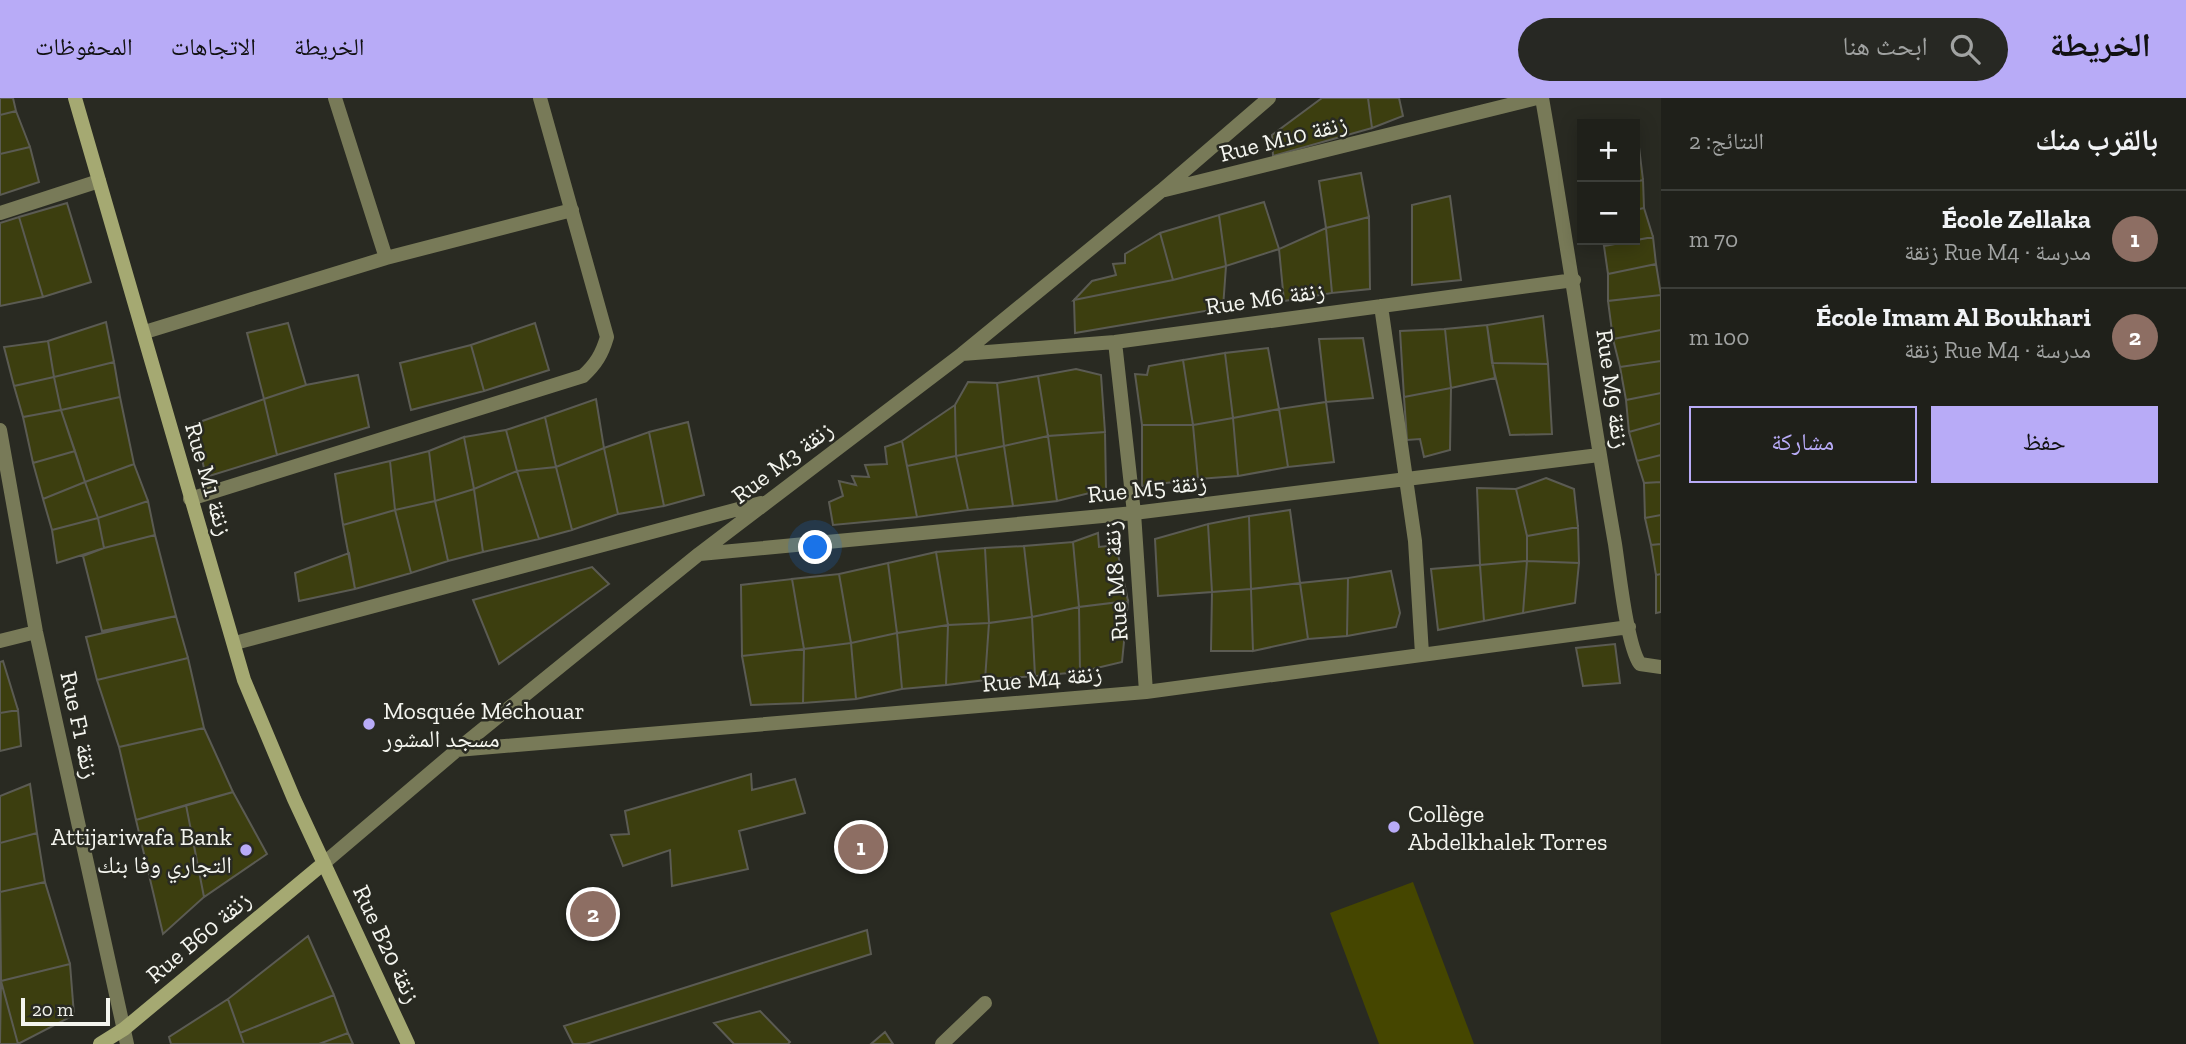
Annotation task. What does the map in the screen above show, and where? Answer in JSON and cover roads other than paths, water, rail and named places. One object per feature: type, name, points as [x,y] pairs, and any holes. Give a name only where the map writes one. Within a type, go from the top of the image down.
[{"type":"street","name":"Rue M1 زنقة","points":[[75,98],[244,680],[324,863]]},
{"type":"street","points":[[334,98],[386,258]]},
{"type":"street","points":[[190,499],[583,376],[596,364],[607,337],[540,98]]},
{"type":"street","name":"Rue M3 زنقة","points":[[324,863],[457,750],[699,554],[962,354],[1161,191],[1269,98]]},
{"type":"street","name":"Rue M10 زنقة","points":[[1161,191],[1540,98]]},
{"type":"street","name":"Rue M9 زنقة","points":[[1540,98],[1574,280],[1599,454],[1635,657],[1640,664],[1661,667]]},
{"type":"street","points":[[0,213],[99,181]]},
{"type":"street","points":[[145,332],[386,258],[572,210]]},
{"type":"street","name":"Rue M6 زنقة","points":[[962,354],[1115,342],[1574,280]]},
{"type":"street","points":[[1381,306],[1415,541],[1422,654]]},
{"type":"street","name":"Rue M8 زنقة","points":[[1115,342],[1134,513],[1146,692]]},
{"type":"street","name":"Rue F1 زنقة","points":[[0,430],[36,632],[127,1044]]},
{"type":"street","name":"Rue M5 زنقة","points":[[699,554],[1134,513],[1599,454]]},
{"type":"street","points":[[234,643],[768,501]]},
{"type":"street","name":"Rue M4 زنقة","points":[[457,750],[1146,692],[1629,627]]},
{"type":"street","points":[[0,641],[36,632]]},
{"type":"street","name":"Rue B60 زنقة","points":[[100,1044],[124,1029],[324,863]]},
{"type":"street","name":"Rue B20 زنقة","points":[[324,863],[408,1044]]},
{"type":"street","points":[[942,1044],[985,1003]]},
{"type":"place","name":"Mosquée Méchouar مسجد المشور","points":[[369,724]]},
{"type":"place","name":"Collège Abdelkhalek Torres","points":[[1394,827]]},
{"type":"place","name":"École Zellaka","points":[[861,847]]},
{"type":"place","name":"Attijariwafa Bank التجاري وفا بنك","points":[[246,850]]},
{"type":"place","name":"École Imam Al Boukhari","points":[[593,914]]}]
